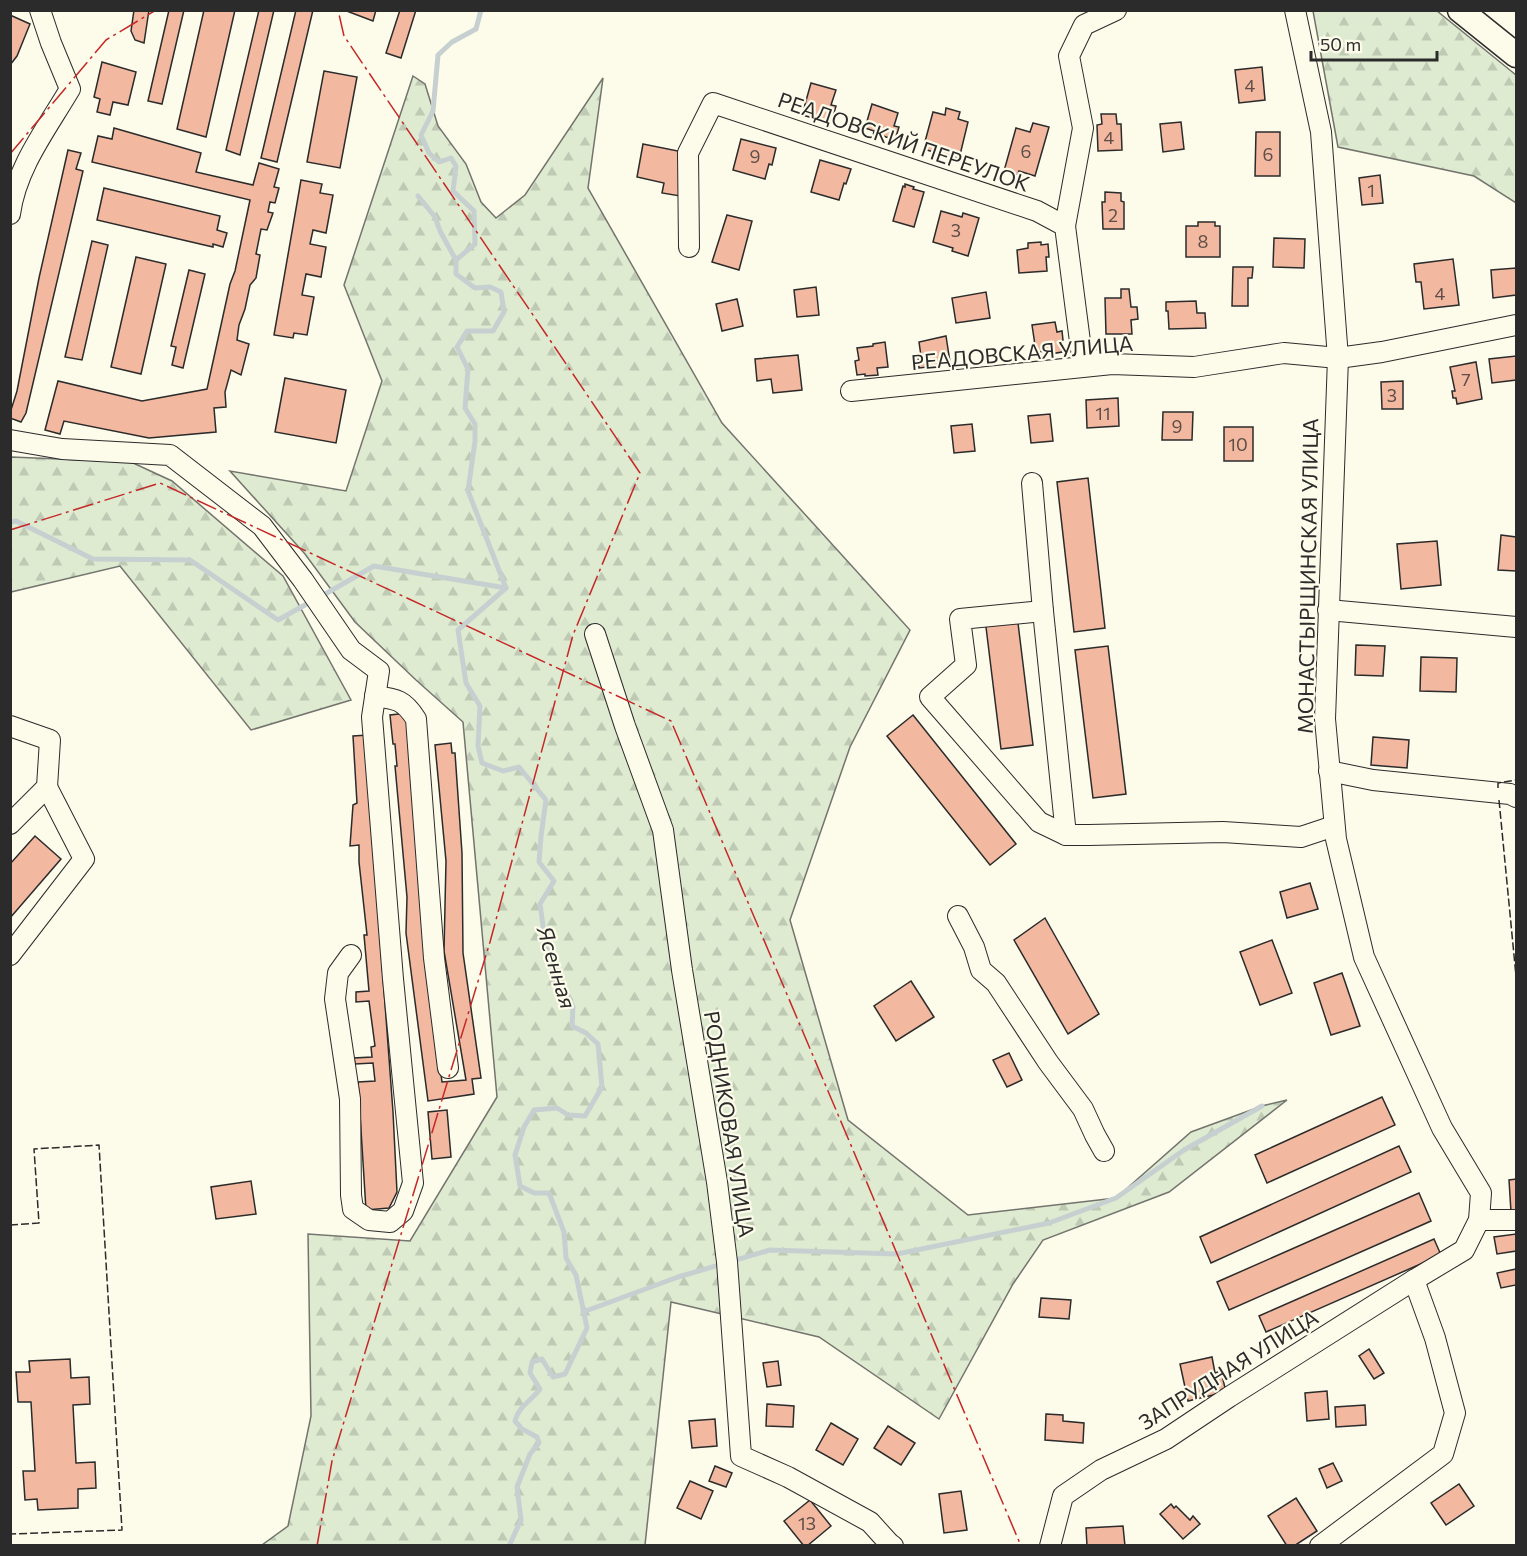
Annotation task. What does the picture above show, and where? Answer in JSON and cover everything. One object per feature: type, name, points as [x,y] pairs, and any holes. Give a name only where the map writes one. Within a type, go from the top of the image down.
[{"type":"main road","points":[[1460,10],[1516,55]]},
{"type":"street","points":[[10,214],[12,200],[28,161],[70,89],[40,10]]},
{"type":"street","points":[[1112,364],[1082,357],[1065,226],[1083,128],[1070,56],[1084,25],[1116,10]]},
{"type":"street","name":"МОНАСТЫРЩИНСКАЯ УЛИЦА","points":[[1295,10],[1321,132],[1338,358],[1325,719],[1334,826],[1364,957],[1442,1128],[1481,1193],[1479,1220],[1464,1250],[1460,1252]]},
{"type":"street","name":"РЕАДОВСКИЙ ПЕРЕУЛОК","points":[[689,247],[688,153],[713,103],[1037,211],[1065,226]]},
{"type":"street","name":"РЕАДОВСКАЯ УЛИЦА","points":[[851,391],[1112,364],[1194,367],[1284,353],[1338,358],[1382,352],[1516,325]]},
{"type":"street","points":[[10,440],[62,449],[170,454],[261,526],[351,650],[379,670],[372,717],[412,1183],[403,1211],[390,1222],[369,1220],[353,1209],[350,1099],[334,999],[338,973],[351,955]]},
{"type":"street","points":[[1032,483],[1066,835]]},
{"type":"street","points":[[1328,610],[1516,627]]},
{"type":"street","points":[[1043,611],[960,620],[966,665],[930,697],[1039,822],[1066,835],[1223,832],[1300,837],[1334,826]]},
{"type":"street","name":"РОДНИКОВАЯ УЛИЦА","points":[[595,634],[663,831],[727,1263],[741,1456],[789,1477],[870,1522],[889,1544],[893,1545]]},
{"type":"street","points":[[375,696],[395,699],[409,707],[416,719],[434,958],[448,1068]]},
{"type":"street","points":[[10,726],[50,740],[47,787],[84,859],[10,955]]},
{"type":"street","points":[[1329,771],[1373,780],[1510,794],[1516,797]]},
{"type":"street","points":[[10,824],[47,787]]},
{"type":"street","points":[[958,916],[974,947],[981,970],[996,983],[1048,1062],[1083,1109],[1104,1151]]},
{"type":"street","points":[[1479,1220],[1516,1220]]},
{"type":"street","name":"ЗАПРУДНАЯ УЛИЦА","points":[[1050,1545],[1063,1496],[1101,1470],[1166,1439],[1460,1252]]},
{"type":"street","points":[[1320,1545],[1443,1454],[1455,1413],[1435,1338],[1414,1280]]},
{"type":"green space","points":[[1313,11],[1437,11],[1516,75],[1516,203],[1474,176],[1338,147]]},
{"type":"green space","points":[[413,76],[425,84],[438,126],[466,164],[481,202],[496,218],[525,195],[603,78],[588,188],[722,423],[910,630],[850,747],[790,920],[848,1120],[968,1215],[1116,1198],[1191,1132],[1262,1106],[1287,1100],[1169,1192],[1043,1240],[1013,1284],[939,1419],[819,1337],[671,1302],[645,1545],[262,1545],[288,1526],[311,1416],[308,1234],[410,1241],[497,1097],[463,722],[355,622],[305,554],[230,471],[346,491],[382,381],[344,285]]},
{"type":"green space","points":[[11,457],[131,462],[172,481],[283,576],[351,700],[251,730],[120,566],[11,592]]},
{"type":"building","points":[[134,10],[149,10],[144,43],[135,40],[131,31]]},
{"type":"building","points":[[169,10],[184,10],[162,104],[148,101]]},
{"type":"building","points":[[204,10],[235,10],[206,137],[177,129]]},
{"type":"building","points":[[259,10],[274,10],[240,155],[226,150]]},
{"type":"building","points":[[296,10],[313,10],[277,162],[261,158]]},
{"type":"building","points":[[344,10],[376,10],[373,21]]},
{"type":"building","points":[[400,10],[416,10],[401,58],[386,53]]},
{"type":"building","points":[[10,15],[30,24],[17,56],[10,65]]},
{"type":"building","points":[[102,62],[136,72],[128,105],[113,102],[110,115],[97,112],[100,99],[94,97]]},
{"type":"building","points":[[1262,67],[1265,100],[1239,103],[1235,70]]},
{"type":"building","points":[[324,71],[357,77],[340,168],[307,162]]},
{"type":"building","points":[[811,83],[836,90],[831,105],[836,106],[831,123],[802,115]]},
{"type":"building","points":[[872,104],[898,113],[894,126],[899,127],[895,140],[873,136],[874,131],[865,128]]},
{"type":"building","points":[[946,108],[960,112],[958,119],[968,122],[959,159],[923,149],[933,112],[945,115]]},
{"type":"building","points":[[1101,114],[1116,114],[1117,124],[1121,124],[1122,150],[1098,151],[1097,125],[1102,124]]},
{"type":"building","points":[[1181,122],[1184,149],[1163,152],[1160,124]]},
{"type":"building","points":[[1033,123],[1049,127],[1035,176],[1019,171],[1018,175],[1004,171],[1016,128],[1030,132]]},
{"type":"building","points":[[114,128],[201,153],[196,172],[253,185],[259,163],[279,169],[274,187],[279,188],[275,203],[270,202],[268,212],[273,213],[267,230],[261,229],[256,254],[260,255],[256,278],[250,285],[239,325],[237,340],[249,344],[241,375],[231,370],[225,392],[226,407],[214,408],[216,432],[149,438],[64,421],[60,434],[45,430],[58,381],[142,401],[207,389],[230,284],[235,271],[250,200],[92,162],[98,136],[112,139]]},
{"type":"building","points":[[1256,132],[1280,132],[1280,176],[1255,176]]},
{"type":"building","points":[[741,139],[776,148],[772,165],[769,164],[765,179],[733,170]]},
{"type":"building","points":[[643,144],[688,153],[680,196],[662,193],[664,183],[637,177]]},
{"type":"building","points":[[68,150],[81,153],[76,169],[83,171],[26,413],[21,422],[10,418],[10,413],[17,391],[39,278]]},
{"type":"building","points":[[820,160],[851,169],[839,200],[811,192]]},
{"type":"building","points":[[1380,175],[1383,203],[1362,205],[1359,178]]},
{"type":"building","points":[[301,180],[322,184],[320,193],[333,195],[326,233],[313,230],[310,244],[326,247],[321,277],[306,274],[302,295],[314,297],[307,335],[294,333],[293,338],[274,335]]},
{"type":"building","points":[[905,184],[924,192],[914,227],[893,221]]},
{"type":"building","points":[[104,188],[220,216],[217,230],[227,233],[223,247],[213,244],[213,247],[97,220]]},
{"type":"building","points":[[1105,192],[1121,193],[1121,201],[1124,202],[1124,229],[1103,229],[1102,202],[1105,202]]},
{"type":"building","points":[[941,211],[962,217],[963,213],[979,218],[968,256],[952,251],[953,248],[933,242]]},
{"type":"building","points":[[727,215],[752,221],[739,270],[712,262]]},
{"type":"building","points":[[1198,222],[1215,222],[1215,226],[1220,226],[1220,257],[1186,257],[1186,226],[1198,226]]},
{"type":"building","points":[[1274,238],[1305,239],[1304,268],[1273,267]]},
{"type":"building","points":[[92,241],[108,245],[82,360],[65,357]]},
{"type":"building","points":[[1041,242],[1041,245],[1048,244],[1047,271],[1019,273],[1017,250],[1028,248],[1028,243]]},
{"type":"building","points":[[136,257],[166,264],[141,374],[111,367]]},
{"type":"building","points":[[1453,259],[1459,305],[1424,309],[1421,282],[1416,282],[1414,264]]},
{"type":"building","points":[[1233,267],[1253,267],[1252,278],[1248,278],[1248,306],[1232,306]]},
{"type":"building","points":[[1516,268],[1516,295],[1493,298],[1491,270]]},
{"type":"building","points":[[189,270],[205,274],[183,368],[172,365],[176,347],[171,346]]},
{"type":"building","points":[[816,287],[819,315],[797,317],[794,290]]},
{"type":"building","points":[[1121,289],[1129,289],[1131,307],[1137,307],[1138,319],[1131,320],[1132,334],[1106,334],[1105,298],[1121,298]]},
{"type":"building","points":[[986,292],[990,318],[956,323],[952,298]]},
{"type":"building","points":[[737,299],[743,326],[722,331],[716,304]]},
{"type":"building","points":[[1196,301],[1197,313],[1205,313],[1206,328],[1169,329],[1166,302]]},
{"type":"building","points":[[1055,322],[1057,332],[1062,331],[1062,352],[1050,354],[1050,351],[1036,352],[1032,325]]},
{"type":"building","points":[[946,336],[950,362],[939,363],[940,368],[927,370],[927,367],[919,368],[918,356],[921,356],[919,342]]},
{"type":"building","points":[[885,342],[888,367],[877,368],[878,375],[857,375],[855,361],[859,360],[857,348]]},
{"type":"building","points":[[798,355],[802,390],[773,393],[771,379],[757,381],[755,359]]},
{"type":"building","points":[[1516,356],[1516,380],[1492,383],[1489,359]]},
{"type":"building","points":[[1476,362],[1482,399],[1457,404],[1456,398],[1453,398],[1452,391],[1455,391],[1450,367]]},
{"type":"building","points":[[285,378],[346,390],[336,443],[275,432]]},
{"type":"building","points":[[1403,381],[1403,409],[1382,409],[1381,382]]},
{"type":"building","points":[[1118,398],[1119,426],[1087,428],[1086,400]]},
{"type":"building","points":[[1163,412],[1193,412],[1192,440],[1162,440]]},
{"type":"building","points":[[1050,414],[1053,441],[1031,443],[1028,416]]},
{"type":"building","points":[[972,424],[975,451],[954,453],[951,426]]},
{"type":"building","points":[[1224,427],[1253,427],[1253,461],[1224,461]]},
{"type":"building","points":[[1088,478],[1105,628],[1074,632],[1057,482]]},
{"type":"building","points":[[1501,535],[1516,537],[1516,571],[1498,570]]},
{"type":"building","points":[[1437,541],[1441,585],[1401,589],[1397,544]]},
{"type":"building","points":[[1017,615],[1033,745],[1001,749],[985,619]]},
{"type":"building","points":[[1356,645],[1385,646],[1383,676],[1355,675]]},
{"type":"building","points":[[1108,646],[1126,794],[1093,798],[1075,650]]},
{"type":"building","points":[[1421,657],[1457,658],[1456,692],[1420,691]]},
{"type":"building","points":[[408,713],[427,966],[442,1082],[466,1080],[444,951],[446,861],[435,745],[451,743],[452,753],[455,753],[462,853],[463,953],[481,1078],[472,1079],[474,1094],[428,1101],[406,933],[407,897],[395,744],[393,744],[390,715]]},
{"type":"building","points":[[913,715],[1016,844],[990,865],[887,736]]},
{"type":"building","points":[[368,735],[397,1192],[389,1208],[366,1210],[358,1082],[375,1081],[373,1063],[355,1064],[354,1058],[372,1057],[371,1047],[375,1046],[369,1001],[356,1002],[356,992],[369,991],[364,935],[367,935],[359,845],[350,846],[353,805],[357,803],[353,736]]},
{"type":"building","points":[[1373,737],[1409,740],[1407,768],[1371,765]]},
{"type":"building","points":[[35,836],[61,859],[10,918],[10,864]]},
{"type":"building","points":[[1310,883],[1318,909],[1287,918],[1280,892]]},
{"type":"building","points":[[1045,918],[1099,1014],[1068,1034],[1014,940]]},
{"type":"building","points":[[1272,940],[1292,993],[1260,1005],[1240,952]]},
{"type":"building","points":[[1342,973],[1360,1026],[1331,1035],[1314,983]]},
{"type":"building","points":[[911,981],[934,1017],[896,1041],[874,1006]]},
{"type":"building","points":[[1009,1053],[1022,1080],[1007,1087],[993,1060]]},
{"type":"building","points":[[1382,1097],[1395,1125],[1267,1183],[1255,1155]]},
{"type":"building","points":[[447,1110],[451,1157],[432,1159],[428,1112]]},
{"type":"building","points":[[1399,1146],[1411,1172],[1211,1263],[1200,1237]]},
{"type":"building","points":[[1516,1179],[1516,1211],[1511,1212],[1509,1180]]},
{"type":"building","points":[[251,1181],[256,1214],[216,1219],[211,1187]]},
{"type":"building","points":[[1419,1193],[1431,1221],[1229,1310],[1217,1282]]},
{"type":"building","points":[[1516,1234],[1516,1251],[1497,1254],[1494,1237]]},
{"type":"building","points":[[1434,1239],[1441,1255],[1266,1332],[1259,1316]]},
{"type":"building","points":[[1516,1269],[1516,1285],[1501,1288],[1497,1273]]},
{"type":"building","points":[[1041,1298],[1071,1300],[1069,1319],[1039,1317]]},
{"type":"building","points":[[1369,1349],[1384,1373],[1374,1379],[1359,1356]]},
{"type":"building","points":[[1212,1357],[1215,1373],[1221,1371],[1226,1392],[1188,1401],[1180,1364]]},
{"type":"building","points":[[70,1359],[71,1378],[89,1377],[90,1404],[73,1405],[76,1463],[95,1462],[96,1488],[78,1489],[78,1508],[38,1510],[37,1499],[25,1500],[23,1471],[35,1471],[31,1402],[18,1402],[16,1372],[30,1372],[29,1361]]},
{"type":"building","points":[[778,1361],[781,1385],[767,1387],[763,1363]]},
{"type":"building","points":[[1327,1391],[1329,1419],[1307,1421],[1305,1393]]},
{"type":"building","points":[[767,1404],[794,1406],[793,1427],[766,1426]]},
{"type":"building","points":[[1365,1405],[1366,1425],[1336,1427],[1335,1407]]},
{"type":"building","points":[[1046,1414],[1063,1415],[1063,1421],[1084,1423],[1083,1443],[1045,1440]]},
{"type":"building","points":[[715,1419],[717,1446],[692,1448],[689,1421]]},
{"type":"building","points":[[831,1423],[858,1439],[843,1465],[816,1450]]},
{"type":"building","points":[[888,1426],[915,1443],[901,1465],[874,1448]]},
{"type":"building","points":[[1333,1463],[1342,1481],[1327,1488],[1319,1469]]},
{"type":"building","points":[[715,1466],[732,1473],[726,1487],[709,1481]]},
{"type":"building","points":[[690,1481],[713,1491],[701,1519],[677,1508]]},
{"type":"building","points":[[1459,1484],[1474,1506],[1446,1525],[1431,1503]]},
{"type":"building","points":[[961,1491],[967,1530],[944,1533],[939,1494]]},
{"type":"building","points":[[1296,1498],[1317,1531],[1294,1546],[1287,1546],[1268,1516]]},
{"type":"building","points":[[810,1500],[831,1526],[804,1546],[784,1521]]},
{"type":"building","points":[[1171,1504],[1190,1520],[1193,1516],[1200,1524],[1183,1539],[1160,1514]]},
{"type":"building","points":[[1123,1526],[1125,1546],[1087,1546],[1086,1528]]},
{"type":"waterway","name":"Ясенная","points":[[481,10],[476,29],[452,42],[438,55],[433,111],[421,135],[429,153],[439,162],[451,158],[456,166],[453,191],[474,211],[475,244],[456,260],[456,274],[475,288],[490,287],[501,292],[504,312],[493,331],[467,331],[457,347],[468,369],[465,408],[475,424],[468,491],[506,588],[458,630],[466,683],[480,706],[478,746],[482,763],[503,771],[519,767],[546,800],[539,862],[554,881],[540,904],[546,947],[573,1007],[572,1026],[586,1033],[598,1044],[602,1087],[585,1116],[568,1115],[557,1108],[534,1110],[524,1127],[515,1155],[520,1186],[534,1193],[549,1193],[564,1232],[566,1258],[576,1275],[587,1328],[565,1374],[553,1377],[542,1359],[532,1362],[530,1373],[540,1389],[522,1408],[515,1421],[522,1429],[537,1437],[539,1443],[530,1454],[517,1487],[521,1520],[509,1546]]},
{"type":"waterway","points":[[418,196],[435,217],[456,260]]},
{"type":"waterway","points":[[10,522],[16,521],[93,559],[190,560],[278,620],[312,601]]},
{"type":"waterway","points":[[320,597],[374,566],[506,588]]},
{"type":"waterway","points":[[583,1312],[678,1277],[770,1250],[897,1254],[1049,1223],[1116,1198],[1184,1150],[1262,1106]]},
{"type":"fence","points":[[1498,788],[1498,783],[1516,780]]},
{"type":"fence","points":[[1499,800],[1516,976]]},
{"type":"fence","points":[[10,1225],[39,1223],[34,1149],[99,1145],[122,1530],[10,1534]]},
{"type":"power","points":[[10,154],[106,40],[156,10]]},
{"type":"power","points":[[317,1546],[332,1461],[490,942],[573,635],[640,473],[344,36],[338,10]]},
{"type":"power","points":[[10,530],[160,483],[671,721],[1021,1546]]}]
